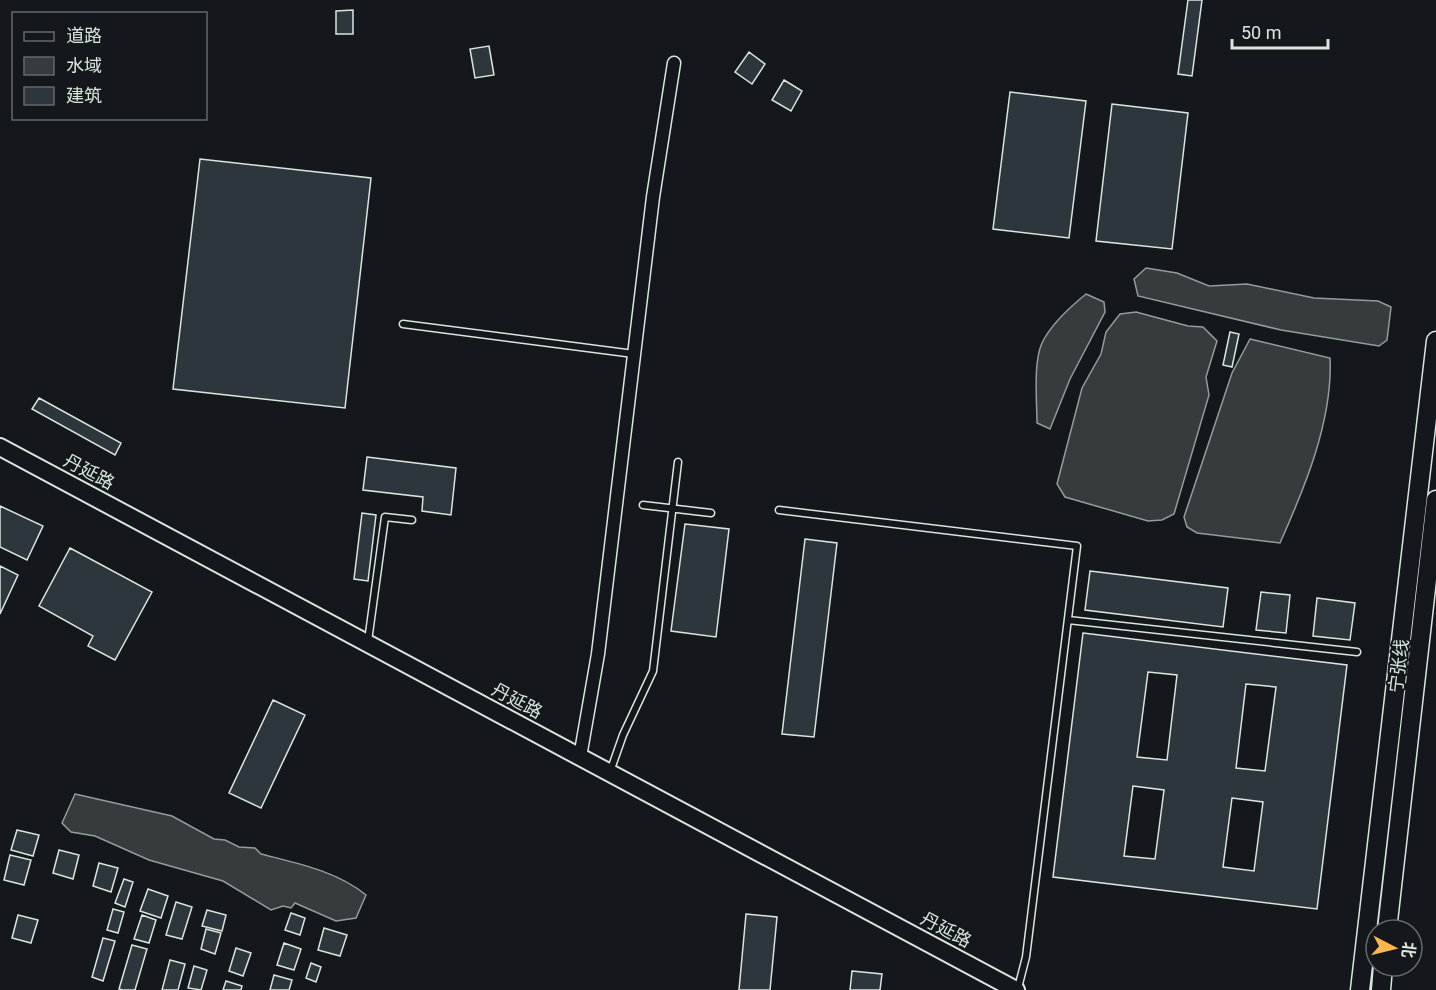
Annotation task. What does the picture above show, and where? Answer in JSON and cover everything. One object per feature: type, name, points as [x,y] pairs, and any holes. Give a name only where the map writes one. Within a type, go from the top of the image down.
[{"type":"main road","name":"宁张线","points":[[1360,990],[1436,341]]},
{"type":"main road","name":"丹延路","points":[[0,447],[1016,990]]},
{"type":"main road","name":"宁张线","points":[[1388,918],[1436,500]]},
{"type":"street","points":[[580,757],[598,654],[653,197],[675,63]]},
{"type":"lane","points":[[403,324],[634,354]]},
{"type":"lane","points":[[610,772],[623,735],[653,671],[678,462]]},
{"type":"lane","points":[[643,505],[711,513]]},
{"type":"lane","points":[[779,510],[1077,546],[1026,957],[1016,990]]},
{"type":"lane","points":[[368,643],[385,517],[412,520]]},
{"type":"lane","points":[[1068,620],[1357,652]]},
{"type":"water","points":[[1146,268],[1177,273],[1209,286],[1247,284],[1314,298],[1378,301],[1391,307],[1387,340],[1379,346],[1281,330],[1138,296],[1134,279]]},
{"type":"water","points":[[1086,294],[1104,302],[1105,312],[1070,379],[1050,429],[1037,423],[1036,382],[1039,351],[1046,336],[1056,323]]},
{"type":"water","points":[[1136,312],[1188,326],[1203,327],[1217,341],[1206,377],[1209,395],[1174,514],[1162,520],[1148,521],[1065,497],[1057,484],[1082,388],[1101,354],[1106,332],[1120,314]]},
{"type":"water","points":[[1250,339],[1330,358],[1330,381],[1322,429],[1308,476],[1280,543],[1197,533],[1187,527],[1184,517],[1232,373]]},
{"type":"water","points":[[75,794],[172,816],[214,839],[225,840],[239,847],[255,848],[261,854],[329,874],[366,895],[356,918],[336,921],[295,903],[291,908],[283,906],[271,910],[223,881],[149,860],[95,836],[71,832],[62,823]]},
{"type":"building","points":[[1188,0],[1202,0],[1192,76],[1178,74]]},
{"type":"building","points":[[353,10],[353,34],[336,34],[336,11]]},
{"type":"building","points":[[489,46],[494,75],[475,78],[470,49]]},
{"type":"building","points":[[749,52],[765,64],[752,84],[735,72]]},
{"type":"building","points":[[784,80],[802,91],[791,111],[772,100]]},
{"type":"building","points":[[1010,92],[1086,101],[1069,238],[993,229]]},
{"type":"building","points":[[1112,104],[1188,113],[1172,249],[1096,241]]},
{"type":"building","points":[[200,159],[371,178],[345,408],[173,389]]},
{"type":"building","points":[[1230,332],[1239,334],[1232,367],[1223,365]]},
{"type":"building","points":[[39,398],[121,443],[115,455],[32,409]]},
{"type":"building","points":[[367,457],[456,468],[451,515],[422,511],[423,497],[363,490]]},
{"type":"building","points":[[0,506],[43,526],[27,560],[0,547]]},
{"type":"building","points":[[362,513],[376,515],[368,581],[354,579]]},
{"type":"building","points":[[685,524],[729,529],[716,637],[671,631]]},
{"type":"building","points":[[805,539],[837,543],[814,737],[782,734]]},
{"type":"building","points":[[70,548],[152,592],[115,660],[88,646],[93,636],[39,606]]},
{"type":"building","points":[[0,566],[18,575],[0,614]]},
{"type":"building","points":[[1090,571],[1228,588],[1223,627],[1085,610]]},
{"type":"building","points":[[1261,592],[1290,595],[1286,633],[1256,630]]},
{"type":"building","points":[[1317,598],[1355,603],[1350,640],[1313,636]]},
{"type":"building","points":[[1083,633],[1347,665],[1317,909],[1053,877]],"holes":[[[1148,672],[1177,675],[1167,760],[1137,757]],[[1246,684],[1276,687],[1265,771],[1236,768]],[[1133,786],[1164,790],[1155,859],[1124,856]],[[1232,798],[1263,802],[1254,871],[1223,867]]]},
{"type":"building","points":[[273,700],[305,715],[261,808],[229,793]]},
{"type":"building","points":[[17,830],[39,835],[33,856],[11,850]]},
{"type":"building","points":[[59,850],[79,855],[73,879],[53,873]]},
{"type":"building","points":[[10,855],[31,860],[24,885],[4,880]]},
{"type":"building","points":[[99,863],[118,868],[111,892],[93,886]]},
{"type":"building","points":[[124,879],[133,882],[125,907],[115,903]]},
{"type":"building","points":[[148,889],[168,896],[161,918],[140,911]]},
{"type":"building","points":[[176,902],[192,907],[182,939],[166,935]]},
{"type":"building","points":[[113,909],[124,912],[118,933],[107,930]]},
{"type":"building","points":[[207,910],[226,915],[222,931],[202,926]]},
{"type":"building","points":[[291,913],[305,918],[300,935],[285,930]]},
{"type":"building","points":[[746,914],[777,917],[770,990],[739,990]]},
{"type":"building","points":[[18,915],[38,920],[31,943],[12,938]]},
{"type":"building","points":[[142,915],[156,920],[149,943],[134,939]]},
{"type":"building","points":[[324,928],[347,935],[340,956],[318,950]]},
{"type":"building","points":[[206,929],[221,933],[215,954],[201,949]]},
{"type":"building","points":[[103,938],[115,941],[103,981],[92,977]]},
{"type":"building","points":[[284,943],[301,949],[294,970],[277,965]]},
{"type":"building","points":[[132,945],[147,949],[135,990],[123,990],[119,989]]},
{"type":"building","points":[[236,948],[251,953],[243,976],[229,971]]},
{"type":"building","points":[[170,960],[185,964],[178,990],[162,990]]},
{"type":"building","points":[[311,963],[321,967],[316,982],[306,978]]},
{"type":"building","points":[[194,966],[207,970],[201,990],[188,988]]},
{"type":"building","points":[[852,971],[882,974],[880,990],[850,990]]},
{"type":"building","points":[[274,975],[292,980],[289,990],[270,990]]},
{"type":"building","points":[[226,981],[242,986],[241,990],[223,990]]}]
